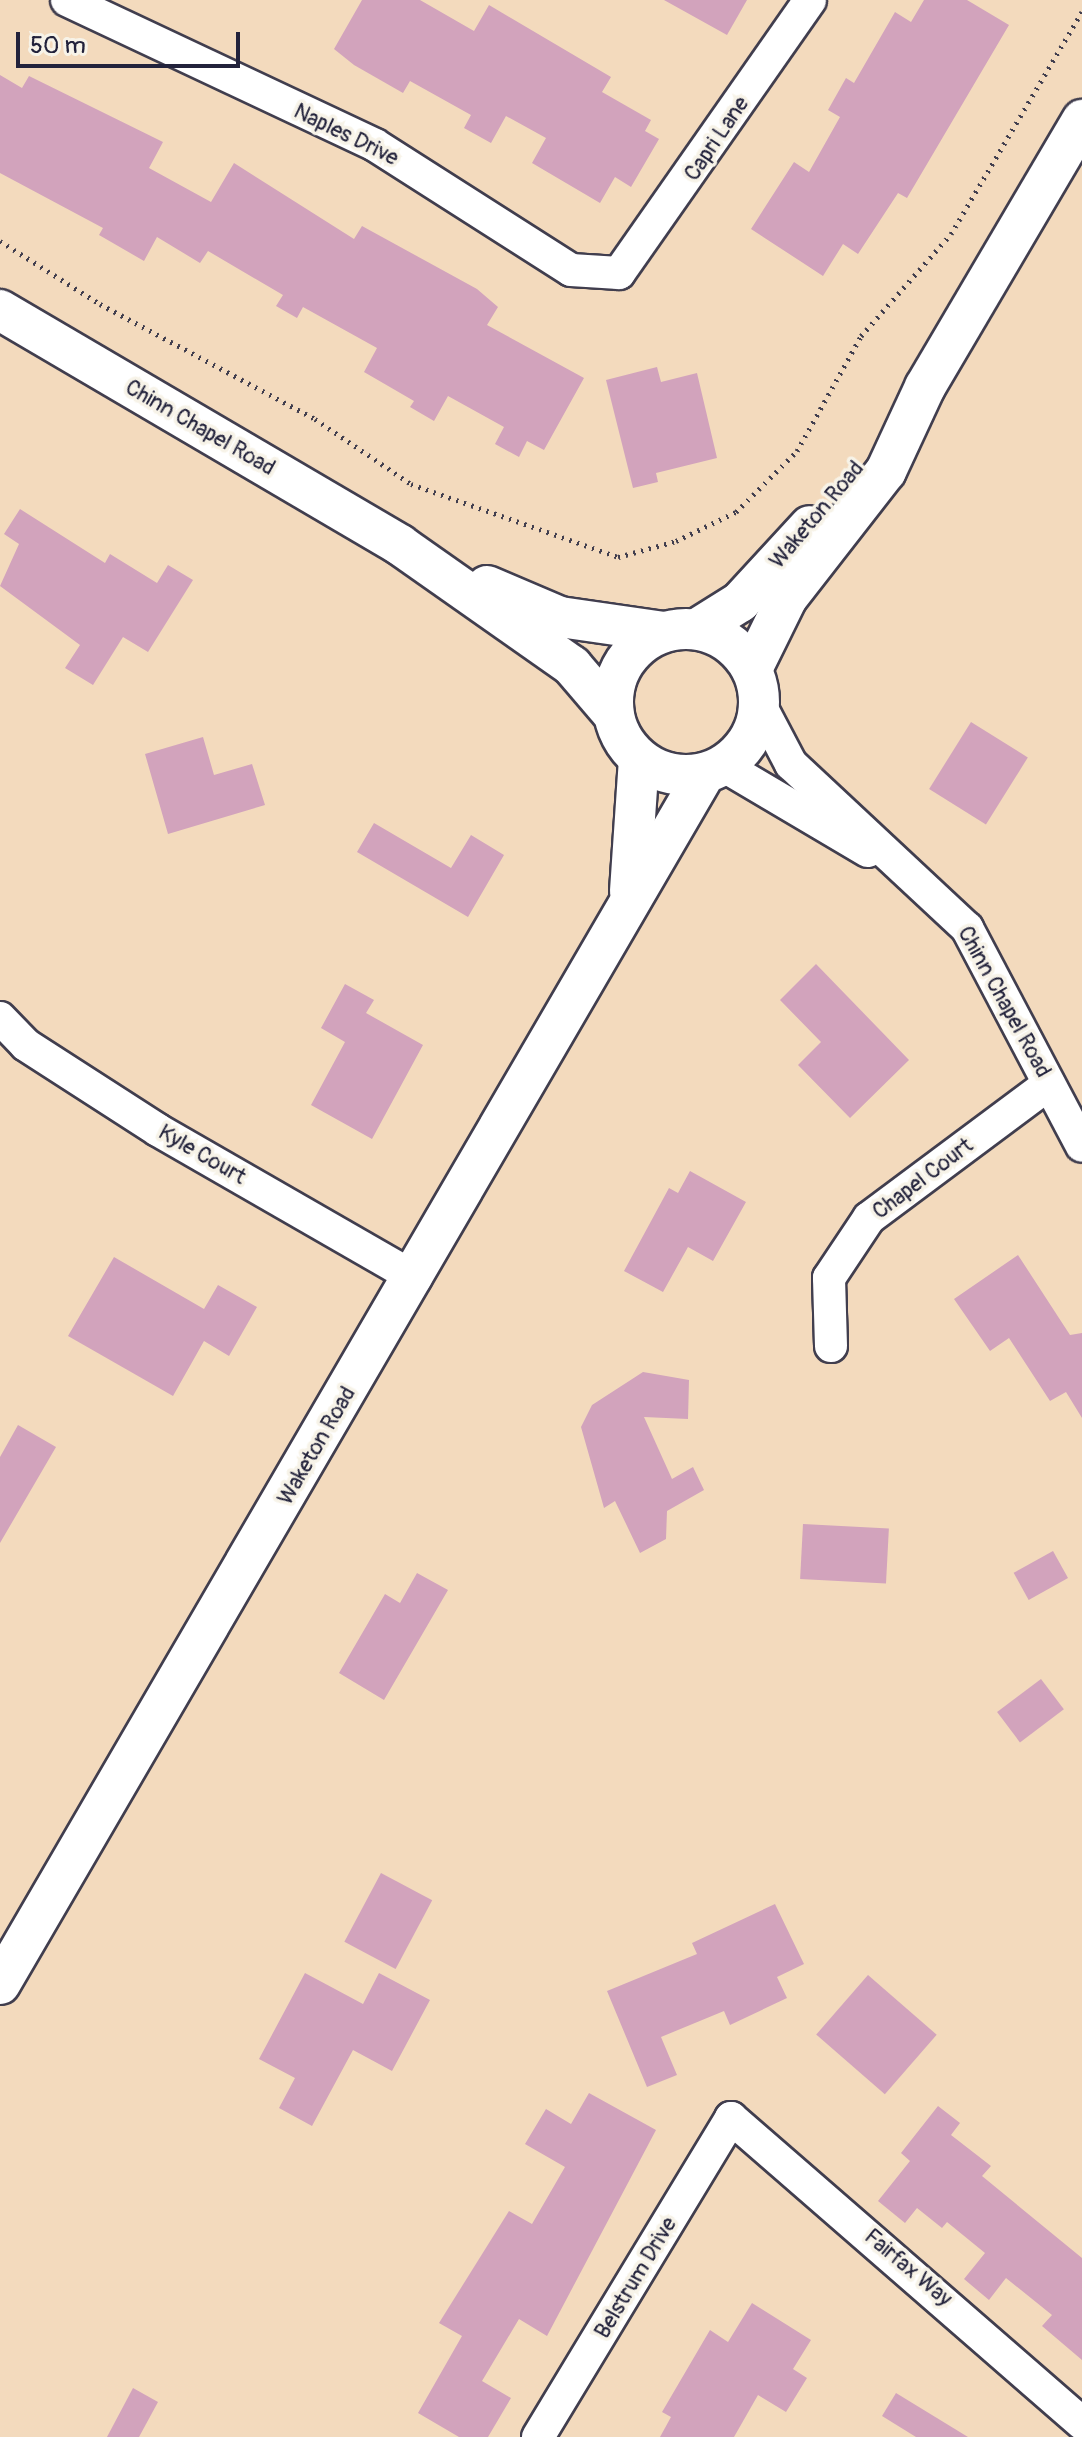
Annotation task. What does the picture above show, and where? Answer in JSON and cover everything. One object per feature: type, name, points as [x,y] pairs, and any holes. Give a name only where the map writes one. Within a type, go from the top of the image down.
[{"type":"street","name":"Naples Drive","points":[[67,0],[375,145],[571,270],[619,273]]},
{"type":"street","name":"Capri Lane","points":[[619,273],[810,0]]},
{"type":"street","name":"Waketon Road","points":[[756,687],[787,598],[886,471],[925,387],[1082,120]]},
{"type":"street","name":"Chinn Chapel Road","points":[[0,310],[400,545],[572,666],[613,714]]},
{"type":"street","name":"Waketon Road","points":[[680,631],[760,583],[925,387]]},
{"type":"street","name":"Chinn Chapel Road","points":[[400,545],[560,617],[680,631]]},
{"type":"street","points":[[680,631],[728,641],[756,687],[749,740],[714,770],[672,775],[639,760],[613,714],[625,662],[680,631]]},
{"type":"street","name":"Chinn Chapel Road","points":[[756,687],[791,764],[912,869],[967,928],[1082,1146]]},
{"type":"street","name":"Waketon Road","points":[[629,907],[639,760]]},
{"type":"street","name":"Waketon Road","points":[[0,1984],[629,907],[714,770]]},
{"type":"street","name":"Chinn Chapel Road","points":[[714,770],[912,869]]},
{"type":"street","name":"Kyle Court","points":[[0,1018],[26,1045],[158,1130],[415,1278]]},
{"type":"street","name":"Chapel Court","points":[[831,1346],[829,1278],[869,1218],[1049,1084]]},
{"type":"street","name":"Fairfax Way","points":[[731,2118],[1082,2423]]},
{"type":"street","name":"Belstrum Drive","points":[[538,2437],[731,2118]]},
{"type":"path","points":[[0,241],[100,304],[315,419],[411,484],[618,557],[676,541],[736,512],[797,451],[861,336],[951,234],[1082,12]]},
{"type":"building","points":[[362,0],[420,0],[474,31],[489,5],[611,77],[602,92],[651,120],[645,131],[659,139],[631,187],[615,177],[600,203],[532,163],[546,138],[506,116],[491,143],[464,128],[471,115],[410,81],[403,93],[354,65],[334,49]]},
{"type":"building","points":[[664,0],[747,0],[727,35]]},
{"type":"building","points":[[924,0],[967,0],[1009,25],[907,198],[898,193],[858,254],[843,244],[823,276],[751,229],[794,162],[809,172],[840,117],[828,110],[846,78],[854,83],[895,12],[911,22]]},
{"type":"building","points":[[0,75],[22,88],[29,76],[163,142],[149,168],[211,202],[234,163],[354,239],[362,226],[477,289],[498,307],[487,325],[584,378],[544,450],[527,441],[519,457],[495,444],[504,427],[448,396],[434,421],[410,407],[414,401],[364,372],[377,348],[303,307],[297,318],[276,306],[283,295],[208,251],[200,263],[157,237],[144,261],[99,235],[103,228],[0,173]]},
{"type":"building","points":[[657,367],[661,382],[697,373],[717,458],[656,473],[658,482],[633,488],[606,380]]},
{"type":"building","points":[[20,509],[105,563],[110,554],[157,583],[168,565],[193,580],[148,652],[123,637],[93,685],[65,668],[80,645],[0,586],[19,544],[4,534]]},
{"type":"building","points":[[971,722],[1028,758],[986,825],[929,789]]},
{"type":"building","points":[[203,737],[214,775],[252,764],[265,805],[168,834],[145,754]]},
{"type":"building","points":[[374,823],[451,868],[471,835],[504,855],[468,917],[357,852]]},
{"type":"building","points":[[816,964],[909,1060],[850,1118],[798,1065],[821,1042],[780,1000]]},
{"type":"building","points":[[345,984],[374,1000],[366,1013],[423,1045],[372,1139],[311,1105],[345,1042],[321,1028]]},
{"type":"building","points":[[690,1171],[746,1202],[713,1261],[688,1247],[663,1292],[624,1271],[669,1188],[678,1193]]},
{"type":"building","points":[[1018,1255],[1070,1335],[1082,1333],[1082,1418],[1066,1392],[1050,1401],[1009,1338],[990,1351],[954,1299]]},
{"type":"building","points":[[114,1257],[204,1309],[218,1285],[257,1307],[229,1356],[204,1341],[173,1396],[68,1336]]},
{"type":"building","points":[[643,1372],[689,1380],[688,1419],[644,1417],[672,1479],[693,1467],[704,1490],[667,1511],[666,1539],[640,1553],[615,1501],[604,1508],[581,1427],[592,1405]]},
{"type":"building","points":[[18,1425],[56,1447],[0,1543],[0,1457]]},
{"type":"building","points":[[803,1524],[889,1529],[886,1583],[800,1579]]},
{"type":"building","points":[[1053,1551],[1068,1578],[1029,1600],[1014,1573]]},
{"type":"building","points":[[417,1573],[448,1590],[384,1700],[339,1673],[385,1594],[400,1603]]},
{"type":"building","points":[[1041,1679],[1064,1709],[1020,1742],[997,1712]]},
{"type":"building","points":[[381,1873],[432,1900],[396,1969],[344,1942]]},
{"type":"building","points":[[775,1904],[804,1964],[777,1977],[787,1998],[730,2025],[724,2011],[661,2037],[677,2075],[647,2087],[607,1991],[697,1954],[692,1943]]},
{"type":"building","points":[[305,1973],[363,2004],[379,1973],[430,2000],[392,2071],[353,2050],[312,2126],[279,2108],[295,2078],[259,2059]]},
{"type":"building","points":[[868,1975],[937,2035],[885,2094],[816,2035]]},
{"type":"building","points":[[589,2093],[656,2130],[547,2336],[519,2319],[482,2381],[511,2398],[488,2437],[459,2437],[418,2413],[462,2336],[439,2323],[509,2211],[532,2224],[565,2167],[525,2144],[546,2109],[571,2124]]},
{"type":"building","points":[[938,2106],[960,2123],[951,2135],[991,2166],[982,2176],[1082,2258],[1082,2360],[1042,2326],[1052,2315],[1006,2278],[989,2300],[964,2279],[985,2253],[947,2222],[942,2228],[917,2208],[905,2223],[878,2201],[910,2161],[901,2153]]},
{"type":"building","points":[[752,2303],[811,2340],[793,2369],[807,2378],[786,2412],[758,2395],[734,2437],[660,2437],[671,2417],[662,2412],[710,2330],[728,2342]]},
{"type":"building","points":[[133,2388],[158,2402],[139,2437],[107,2437]]},
{"type":"building","points":[[896,2393],[968,2437],[916,2437],[882,2416]]}]
